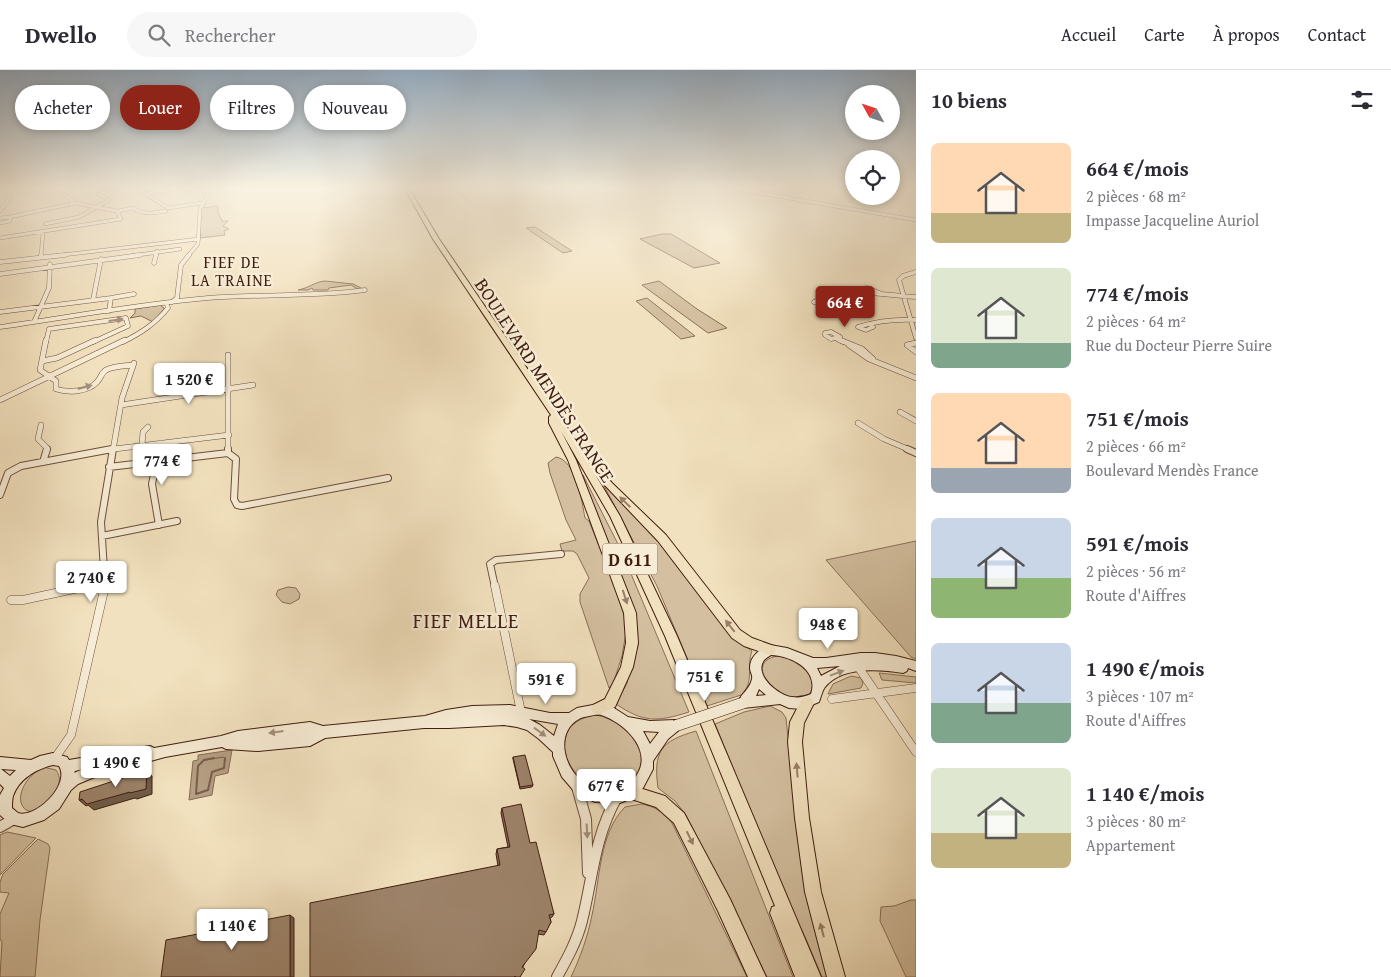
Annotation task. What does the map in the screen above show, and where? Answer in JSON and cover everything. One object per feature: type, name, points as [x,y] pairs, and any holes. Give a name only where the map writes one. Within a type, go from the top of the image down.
[{"type":"main road","name":"BOULEVARD MENDÈS FRANCE","points":[[427,229],[553,417],[579,460],[610,516],[696,706]]},
{"type":"main road","name":"BOULEVARD MENDÈS FRANCE","points":[[430,229],[566,430],[615,516],[671,636],[696,706]]},
{"type":"main road","points":[[553,417],[553,423],[572,460],[630,613],[632,643],[627,667],[610,703],[598,709],[582,711],[570,718],[560,730],[557,748],[562,766],[575,784],[595,795],[624,794],[660,801],[679,818],[724,905],[757,977]]},
{"type":"main road","points":[[566,430],[569,431],[609,485],[662,538],[736,634],[748,642],[770,650],[786,652],[819,664],[895,666],[916,672]]},
{"type":"main road","points":[[770,650],[764,652],[755,665],[758,678],[766,690],[780,699],[794,704],[807,703]]},
{"type":"main road","points":[[819,686],[833,674],[855,664],[884,658],[916,666]]},
{"type":"main road","points":[[802,659],[816,674],[819,686],[818,695],[807,703],[799,715],[795,735],[802,818],[813,892],[836,977]]},
{"type":"main road","points":[[743,703],[753,691],[758,678]]},
{"type":"main road","points":[[598,709],[613,713],[627,721],[650,727],[675,726],[743,703],[780,699]]},
{"type":"main road","name":"D 611","points":[[696,706],[804,977]]},
{"type":"main road","name":"D 611","points":[[696,706],[812,977]]},
{"type":"main road","points":[[67,766],[132,754],[221,742],[258,745],[310,740],[323,732],[424,722],[448,714],[521,712],[552,720],[570,718]]},
{"type":"main road","points":[[627,721],[640,737],[648,758]]},
{"type":"main road","points":[[424,722],[437,724],[521,722],[536,729],[557,748]]},
{"type":"main road","points":[[624,794],[644,777],[648,758],[659,742],[675,726]]},
{"type":"main road","points":[[67,786],[89,772],[165,751]]},
{"type":"main road","points":[[46,758],[55,758],[64,762],[67,766],[69,779],[60,798],[47,810],[31,818],[15,819],[2,806],[4,780],[46,758]]},
{"type":"main road","points":[[0,763],[30,765]]},
{"type":"street","points":[[0,238],[60,229]]},
{"type":"street","points":[[0,400],[147,329],[157,322],[170,303],[177,298],[181,265],[197,246],[199,229]]},
{"type":"street","points":[[41,257],[44,232]]},
{"type":"street","points":[[0,262],[199,238]]},
{"type":"street","points":[[128,246],[128,255]]},
{"type":"street","points":[[0,274],[180,249]]},
{"type":"street","points":[[154,263],[157,251]]},
{"type":"street","points":[[34,322],[49,288],[50,256]]},
{"type":"street","points":[[93,300],[101,259]]},
{"type":"street","points":[[916,272],[900,278],[903,296],[913,320],[916,338]]},
{"type":"street","points":[[0,327],[170,303],[240,296],[308,297],[365,290]]},
{"type":"street","points":[[0,312],[134,294]]},
{"type":"street","points":[[822,299],[844,294],[916,297]]},
{"type":"street","points":[[109,311],[110,298]]},
{"type":"street","points":[[67,326],[69,317]]},
{"type":"street","points":[[42,361],[57,358],[128,326],[126,318],[49,329],[40,370],[56,381],[56,390],[65,391],[85,388],[94,384],[105,370],[134,364],[121,405],[101,522],[106,582],[71,736],[55,758]]},
{"type":"street","points":[[870,324],[891,319],[913,320]]},
{"type":"street","points":[[838,339],[849,346],[851,350],[916,378]]},
{"type":"street","points":[[916,344],[907,345],[916,352]]},
{"type":"street","points":[[228,355],[228,453]]},
{"type":"street","points":[[121,405],[253,385]]},
{"type":"street","points":[[900,412],[916,421]]},
{"type":"street","points":[[858,423],[884,439],[916,453]]},
{"type":"street","points":[[41,425],[38,439],[47,448],[43,462]]},
{"type":"street","points":[[142,445],[144,432],[148,427]]},
{"type":"street","points":[[0,495],[6,476],[11,470],[21,466],[112,449],[229,435]]},
{"type":"street","points":[[158,525],[159,513],[152,491],[160,443]]},
{"type":"street","points":[[109,467],[228,453],[236,460],[234,499],[237,505],[242,506],[388,478]]},
{"type":"street","points":[[102,536],[177,521]]},
{"type":"street","points":[[521,712],[490,564],[496,560],[561,554]]},
{"type":"street","points":[[11,600],[23,600],[106,582]]},
{"type":"street","points":[[855,664],[916,752]]},
{"type":"street","points":[[832,699],[916,688]]},
{"type":"street","points":[[575,784],[581,794],[587,821],[589,879]]},
{"type":"street","points":[[557,977],[582,923],[589,879],[601,827],[606,814],[624,794]]},
{"type":"street","points":[[0,827],[15,819]]},
{"type":"shaded area","points":[[200,229],[228,229],[224,231],[225,235],[200,238]]},
{"type":"shaded area","points":[[528,229],[539,229],[572,251],[563,253]]},
{"type":"shaded area","points":[[671,234],[720,263],[694,268],[640,239]]},
{"type":"shaded area","points":[[325,281],[353,284],[363,289],[359,290],[351,285],[329,288],[328,290],[313,290],[312,288],[298,290]]},
{"type":"shaded area","points":[[659,281],[727,328],[708,333],[642,285]]},
{"type":"shaded area","points":[[647,298],[695,336],[681,339],[636,301]]},
{"type":"shaded area","points":[[160,305],[164,309],[153,322],[141,316],[130,318],[135,313],[135,309]]},
{"type":"shaded area","points":[[556,457],[563,460],[573,473],[580,492],[585,518],[589,521],[612,578],[625,618],[626,632],[622,656],[613,684],[609,688],[580,602],[580,594],[589,578],[577,554],[573,551],[562,551],[560,544],[576,540],[566,520],[550,473],[548,463]]},
{"type":"shaded area","points":[[583,475],[621,550],[689,712],[668,718],[651,719],[635,715],[616,704],[627,683],[635,645]]},
{"type":"shaded area","points":[[601,480],[658,539],[731,636],[752,651],[748,685],[741,695],[707,706],[657,586]]},
{"type":"shaded area","points":[[916,541],[916,659],[911,657],[826,560]]},
{"type":"shaded area","points":[[288,587],[296,588],[300,594],[299,599],[290,604],[282,602],[276,595],[278,590]]},
{"type":"shaded area","points":[[777,656],[791,659],[802,665],[806,670],[810,676],[813,689],[807,697],[787,697],[780,694],[768,683],[762,670],[764,664],[768,659]]},
{"type":"shaded area","points":[[879,673],[916,677],[916,683],[882,680]]},
{"type":"shaded area","points":[[851,676],[861,678],[863,683],[861,688],[828,694],[833,684]]},
{"type":"shaded area","points":[[770,706],[782,712],[786,718],[799,845],[830,977],[822,977],[784,893],[715,724],[744,712]]},
{"type":"shaded area","points":[[594,715],[606,717],[627,730],[640,750],[641,761],[638,772],[629,782],[613,789],[597,788],[582,779],[571,766],[565,751],[565,736],[575,723]]},
{"type":"shaded area","points":[[696,731],[793,977],[767,977],[686,815],[675,801],[658,788],[657,765],[662,749],[675,739]]},
{"type":"shaded area","points":[[43,767],[56,770],[58,773],[59,781],[56,792],[45,805],[36,811],[28,811],[22,806],[23,788],[30,777]]},
{"type":"shaded area","points":[[641,804],[658,810],[672,823],[747,977],[571,977],[581,955],[588,931],[605,843],[610,830],[616,818],[625,807]]},
{"type":"shaded area","points":[[7,832],[36,838],[0,875],[0,835]]},
{"type":"shaded area","points":[[38,839],[48,844],[50,848],[40,920],[35,977],[0,977],[2,942],[0,939],[0,914],[9,893],[0,892],[0,882],[3,874]]},
{"type":"shaded area","points":[[916,900],[916,977],[906,977],[880,921],[881,907],[894,906]]},
{"type":"water","points":[[232,750],[228,773],[215,776],[212,795],[189,800],[193,761],[198,760],[198,755]]},
{"type":"building","points":[[525,755],[533,785],[520,787],[513,757]]},
{"type":"building","points":[[147,770],[146,789],[87,804],[82,799],[79,800],[80,792]]},
{"type":"building","points":[[521,804],[530,843],[536,842],[554,914],[549,915],[551,922],[546,932],[539,930],[536,949],[522,967],[525,969],[520,977],[310,977],[310,903],[500,865],[497,849],[510,847],[502,808]]},
{"type":"building","points":[[290,915],[290,977],[161,977],[166,940],[214,931],[214,925],[259,916],[259,921]]},
{"type":"district","name":"FIEF DE LA TRAINE","points":[[232,271]]},
{"type":"district","name":"FIEF MELLE","points":[[466,620]]}]
